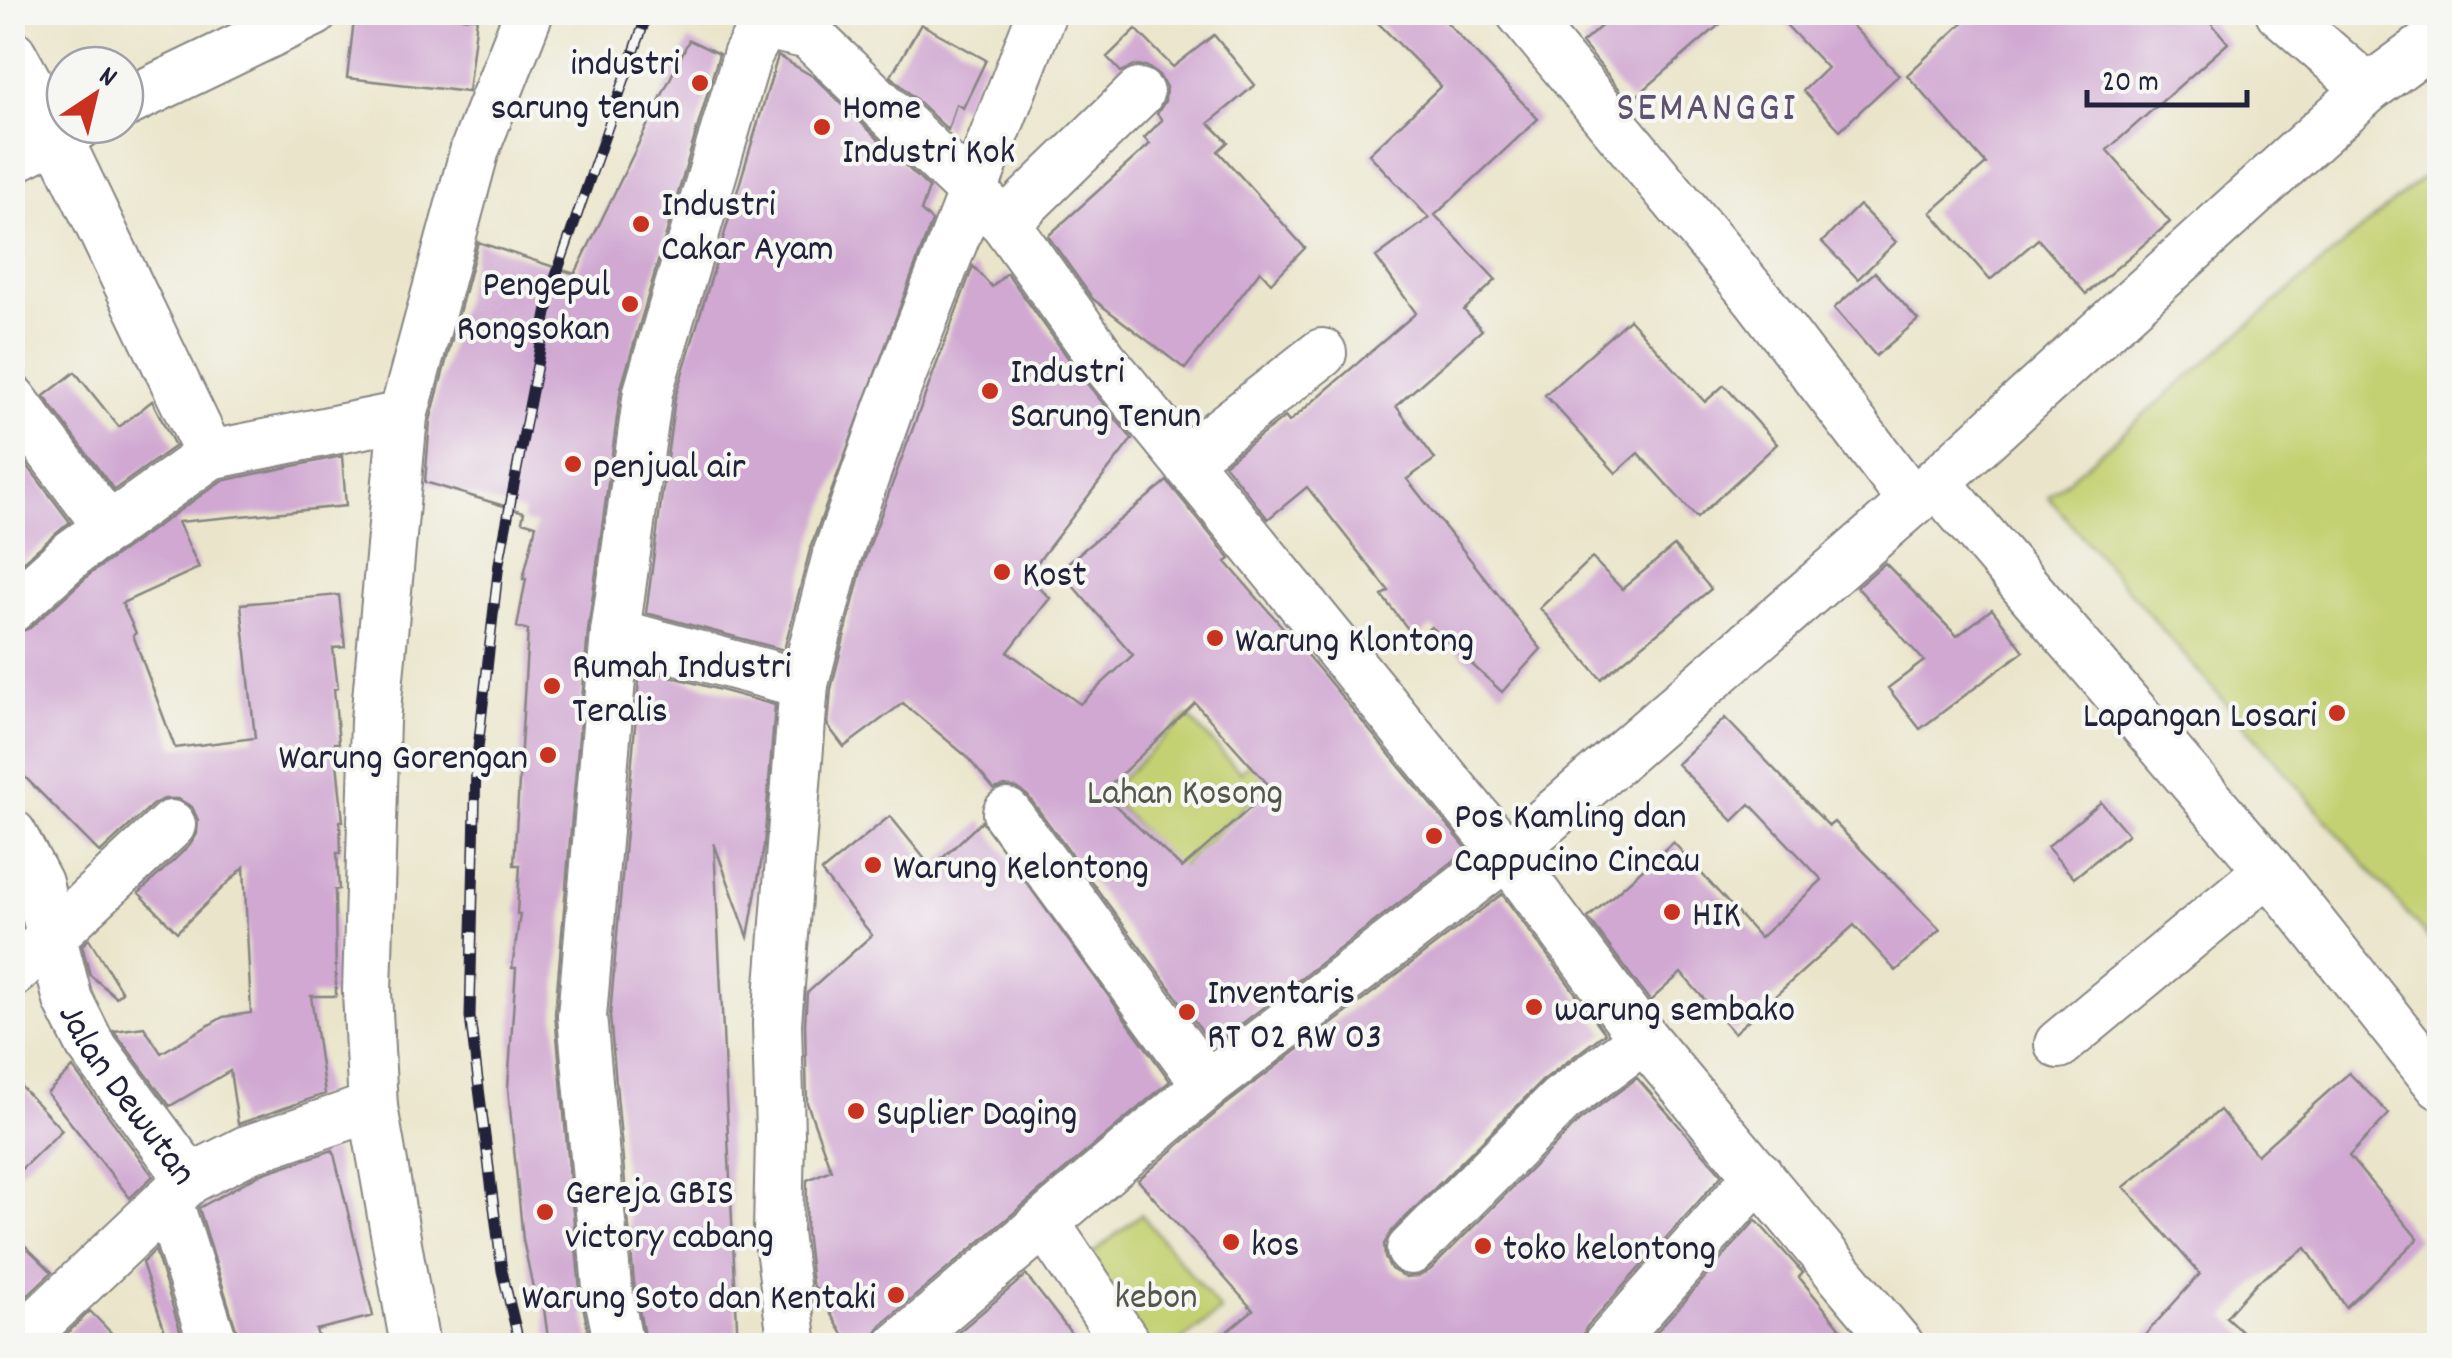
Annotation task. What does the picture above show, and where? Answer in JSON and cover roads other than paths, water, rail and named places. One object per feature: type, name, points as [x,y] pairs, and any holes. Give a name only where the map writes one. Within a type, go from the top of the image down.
[{"type":"street","points":[[145,93],[314,12]]},
{"type":"street","points":[[416,1346],[373,1107],[367,992],[375,721],[403,416],[475,148],[529,12]]},
{"type":"street","points":[[792,1346],[778,1232],[776,1023],[804,684],[837,556],[889,408],[989,209],[1042,12]]},
{"type":"street","points":[[1520,12],[1924,492],[2269,870],[2440,1085]]},
{"type":"street","points":[[2280,12],[2368,89]]},
{"type":"street","points":[[619,1346],[607,1287],[582,1016],[615,634],[648,392],[748,56],[758,36],[779,20],[808,35],[989,209],[1103,360],[1507,855],[1644,1040],[1900,1346]]},
{"type":"street","points":[[899,1346],[1207,1085],[1507,855],[1924,492],[2368,89],[2440,36]]},
{"type":"street","points":[[12,54],[45,99]]},
{"type":"street","points":[[989,209],[1139,93]]},
{"type":"street","points":[[12,159],[45,142]]},
{"type":"street","points":[[75,145],[210,454]]},
{"type":"street","points":[[1186,459],[1322,353]]},
{"type":"street","points":[[12,399],[109,528]]},
{"type":"street","points":[[12,608],[73,553],[210,454],[403,416]]},
{"type":"street","points":[[615,634],[804,684]]},
{"type":"street","points":[[1007,813],[1207,1085]]},
{"type":"street","points":[[12,974],[171,825]]},
{"type":"street","name":"Jalan Dewutan","points":[[12,834],[38,883],[68,1000],[90,1044],[179,1190],[14,1346]]},
{"type":"street","points":[[2059,1044],[2269,870]]},
{"type":"street","points":[[1411,1250],[1561,1100],[1644,1040]]},
{"type":"street","points":[[214,1346],[179,1190],[247,1150],[373,1107]]},
{"type":"street","points":[[1607,1346],[1759,1175]]},
{"type":"street","points":[[1045,1223],[1128,1346]]},
{"type":"railway","points":[[520,1346],[502,1271],[470,1017],[476,766],[499,563],[552,287],[648,12]]},
{"type":"place","name":"industri sarung tenun","points":[[700,83]]},
{"type":"place","name":"Home Industri Kok","points":[[822,127]]},
{"type":"place","name":"Industri Cakar Ayam","points":[[641,224]]},
{"type":"place","name":"Pengepul Rongsokan","points":[[630,304]]},
{"type":"place","name":"Industri Sarung Tenun","points":[[990,391]]},
{"type":"place","name":"penjual air","points":[[573,464]]},
{"type":"place","name":"Kost","points":[[1002,572]]},
{"type":"place","name":"Warung Klontong","points":[[1215,638]]},
{"type":"place","name":"Rumah Industri Teralis","points":[[552,686]]},
{"type":"place","name":"Lapangan Losari","points":[[2337,713]]},
{"type":"place","name":"Warung Gorengan","points":[[548,755]]},
{"type":"place","name":"Pos Kamling dan Cappucino Cincau","points":[[1434,836]]},
{"type":"place","name":"Warung Kelontong","points":[[873,865]]},
{"type":"place","name":"HIK","points":[[1672,912]]},
{"type":"place","name":"warung sembako","points":[[1534,1007]]},
{"type":"place","name":"Inventaris RT 02 RW 03","points":[[1187,1012]]},
{"type":"place","name":"Suplier Daging","points":[[856,1111]]},
{"type":"place","name":"Gereja GBIS victory cabang","points":[[545,1212]]},
{"type":"place","name":"kos","points":[[1231,1242]]},
{"type":"place","name":"toko kelontong","points":[[1483,1246]]},
{"type":"place","name":"Warung Soto dan Kentaki","points":[[896,1295]]},
{"type":"district","name":"SEMANGGI","points":[[1707,104]]},
{"type":"park label","name":"Lahan Kosong","points":[[1185,790]]},
{"type":"park label","name":"kebon","points":[[1156,1294]]}]
